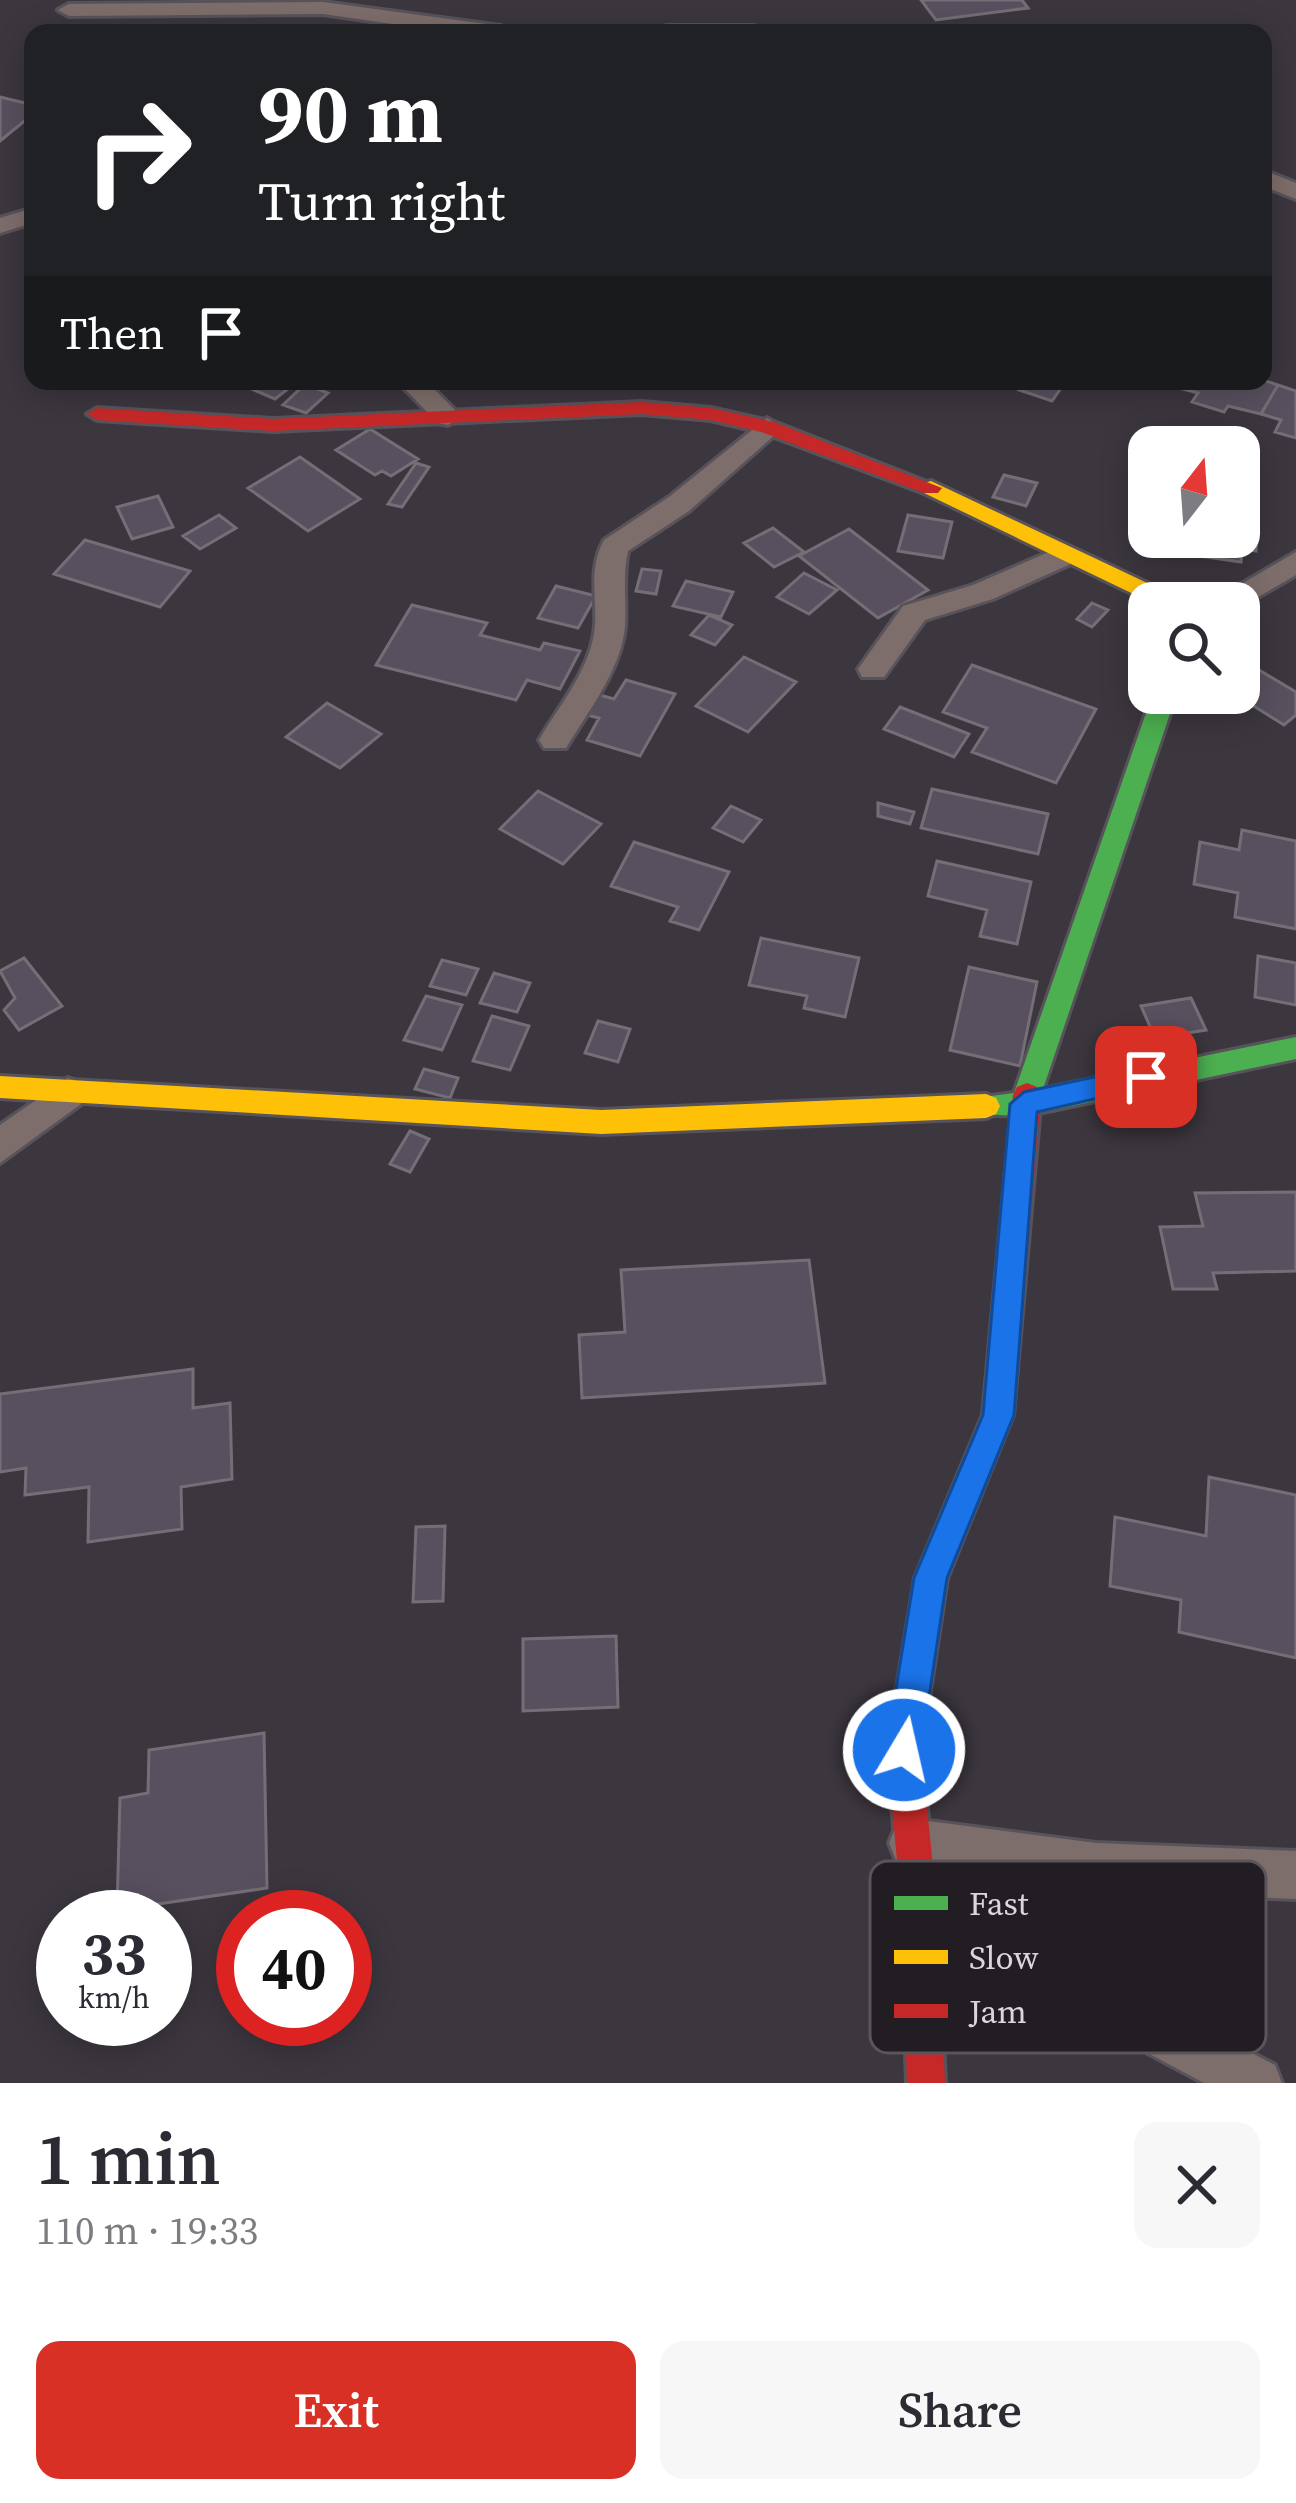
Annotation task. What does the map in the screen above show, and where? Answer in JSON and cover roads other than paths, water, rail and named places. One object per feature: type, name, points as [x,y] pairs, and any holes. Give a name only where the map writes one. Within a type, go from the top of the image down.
[{"type":"street","points":[[69,10],[323,8],[437,24]]},
{"type":"street","points":[[420,390],[448,417]]},
{"type":"street","points":[[97,414],[273,424],[642,408],[712,414],[767,427],[927,486],[1128,584]]},
{"type":"street","points":[[555,740],[592,679],[610,630],[607,579],[614,548],[638,527],[680,504],[767,427]]},
{"type":"street","points":[[873,669],[914,613],[983,592],[1065,555]]},
{"type":"street","points":[[1260,582],[1296,562]]},
{"type":"street","points":[[915,1861],[904,1750],[931,1578],[998,1415],[1024,1104],[1158,714]]},
{"type":"street","points":[[0,1087],[601,1122],[1024,1104],[1296,1048]]},
{"type":"street","points":[[0,1147],[68,1093]]},
{"type":"street","points":[[913,1843],[1050,1861]]},
{"type":"street","points":[[1266,1874],[1296,1875]]},
{"type":"street","points":[[925,2053],[926,2083]]},
{"type":"street","points":[[1198,2053],[1257,2083]]}]
